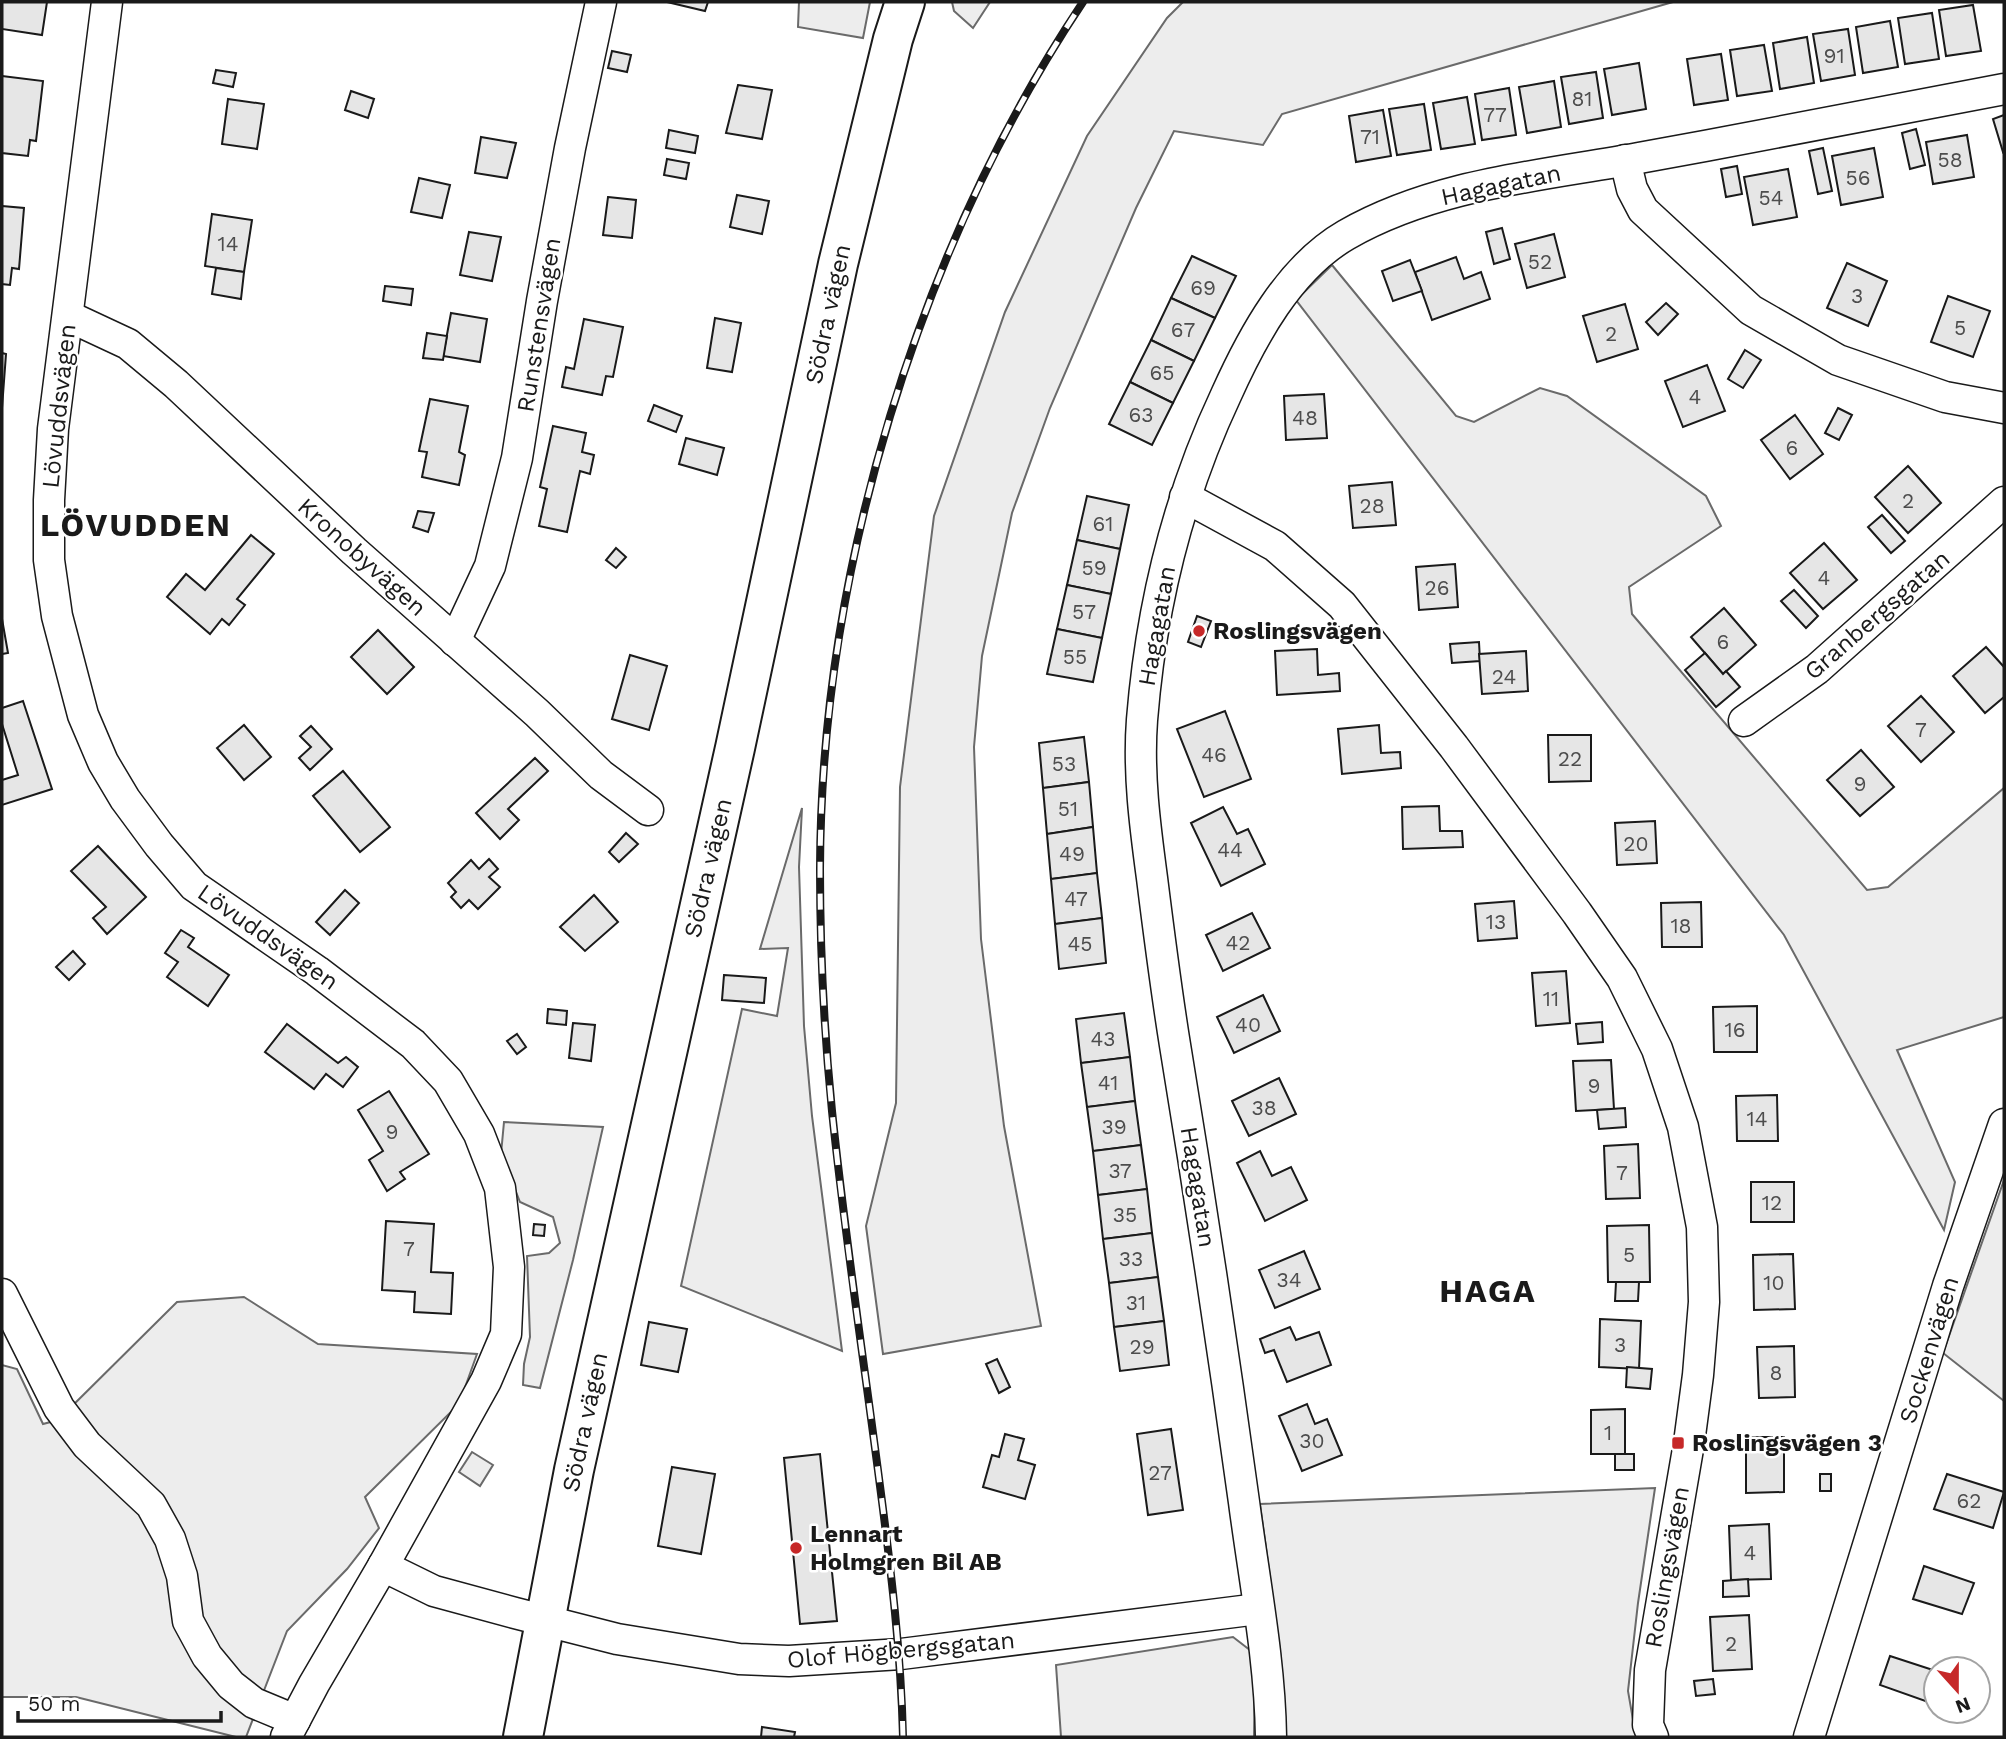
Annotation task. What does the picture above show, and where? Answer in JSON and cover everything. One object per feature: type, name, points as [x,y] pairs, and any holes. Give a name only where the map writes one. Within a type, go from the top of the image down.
[{"type":"highway","name":"Södra vägen","points":[[523,1737],[574,1469],[735,748],[838,264],[893,39],[905,2]]},
{"type":"street","name":"Lövuddsvägen","points":[[107,2],[54,429],[49,500],[49,560],[57,616],[83,715],[103,762],[125,799],[194,886],[317,971],[413,1044],[448,1081],[479,1134],[500,1188],[509,1266],[506,1334],[486,1381],[291,1729]]},
{"type":"street","name":"Runstensvägen","points":[[455,641],[490,566],[517,458],[551,250],[601,2]]},
{"type":"street","name":"Hagagatan","points":[[1271,1737],[1271,1714],[1258,1609],[1217,1306],[1163,972],[1143,807],[1142,726],[1153,621],[1185,497],[1211,427],[1251,339],[1306,267],[1340,238],[1390,213],[1456,192],[1524,177],[1846,121],[2004,89]]},
{"type":"street","points":[[1625,160],[1632,189],[1643,210],[1751,310],[1838,360],[1945,397],[2004,408]]},
{"type":"street","name":"Kronobyvägen","points":[[68,316],[128,344],[176,384],[355,551],[537,713],[601,775],[648,810]]},
{"type":"street","name":"Roslingsvägen","points":[[1185,497],[1275,546],[1342,605],[1454,747],[1577,913],[1622,978],[1657,1049],[1683,1127],[1702,1227],[1704,1302],[1689,1443],[1650,1670],[1648,1725],[1653,1737]]},
{"type":"street","name":"Granbergsgatan","points":[[1744,721],[1817,669],[2004,502]]},
{"type":"street","name":"Sockenvägen","points":[[1809,1737],[1948,1286],[2004,1124]]},
{"type":"street","points":[[2,1294],[59,1408],[88,1445],[152,1505],[170,1539],[182,1576],[188,1621],[207,1656],[231,1685],[291,1729]]},
{"type":"street","points":[[383,1566],[434,1591],[545,1621]]},
{"type":"street","name":"Olof Högbergsgatan","points":[[545,1621],[671,1649],[739,1660],[789,1661],[901,1654],[1258,1609]]},
{"type":"shaded area","points":[[799,2],[870,2],[863,38],[798,27]]},
{"type":"shaded area","points":[[952,2],[990,2],[973,28],[954,11]]},
{"type":"shaded area","points":[[1183,2],[1673,2],[1282,114],[1263,145],[1174,131],[1136,208],[1050,408],[1012,513],[982,656],[974,747],[981,939],[1004,1126],[1041,1326],[883,1354],[866,1226],[896,1103],[900,787],[934,516],[1005,312],[1087,136],[1167,18]]},
{"type":"shaded area","points":[[1332,265],[1456,416],[1474,422],[1540,388],[1567,396],[1706,496],[1721,526],[1629,587],[1632,614],[1867,890],[1888,887],[2004,788],[2004,1017],[1897,1050],[1955,1182],[1944,1230],[1784,935],[1296,300]]},
{"type":"shaded area","points":[[802,808],[799,867],[804,1026],[812,1116],[842,1351],[681,1286],[742,1009],[777,1016],[788,948],[760,949]]},
{"type":"shaded area","points":[[504,1122],[603,1127],[540,1388],[523,1385],[530,1337],[527,1256],[549,1253],[560,1243],[553,1217],[520,1202],[501,1154]]},
{"type":"shaded area","points":[[2004,1180],[2004,1401],[1943,1353]]},
{"type":"shaded area","points":[[244,1297],[318,1344],[477,1354],[459,1404],[365,1497],[379,1528],[347,1569],[287,1631],[246,1737],[236,1737],[76,1697],[2,1697],[2,1365],[17,1369],[43,1424],[58,1420],[177,1302]]},
{"type":"shaded area","points":[[472,1452],[493,1465],[480,1486],[459,1472]]},
{"type":"shaded area","points":[[1655,1488],[1628,1691],[1636,1737],[1284,1737],[1281,1659],[1260,1504]]},
{"type":"shaded area","points":[[1233,1637],[1255,1654],[1254,1737],[1061,1737],[1056,1665]]},
{"type":"building","points":[[2,2],[47,2],[42,35],[2,29]]},
{"type":"building","points":[[667,2],[708,2],[705,11]]},
{"type":"building","points":[[1973,5],[1981,51],[1946,56],[1939,10]]},
{"type":"building","points":[[1932,13],[1939,59],[1905,64],[1898,18]]},
{"type":"building","points":[[1890,21],[1898,67],[1863,73],[1856,27]]},
{"type":"building","points":[[1848,29],[1855,75],[1821,81],[1813,34]]},
{"type":"building","points":[[1807,37],[1814,83],[1780,89],[1773,43]]},
{"type":"building","points":[[1764,45],[1772,91],[1737,96],[1730,50]]},
{"type":"building","points":[[612,51],[631,55],[627,72],[608,68]]},
{"type":"building","points":[[1721,54],[1728,100],[1694,105],[1687,59]]},
{"type":"building","points":[[1639,63],[1646,109],[1612,115],[1604,69]]},
{"type":"building","points":[[216,70],[236,73],[233,87],[213,83]]},
{"type":"building","points":[[1596,72],[1603,118],[1569,124],[1561,77]]},
{"type":"building","points":[[2,76],[43,81],[36,141],[30,140],[28,156],[2,153]]},
{"type":"building","points":[[1554,81],[1561,127],[1527,133],[1519,87]]},
{"type":"building","points":[[738,85],[772,90],[762,139],[726,133]]},
{"type":"building","points":[[1509,88],[1516,135],[1482,140],[1475,94]]},
{"type":"building","points":[[351,91],[374,99],[368,118],[345,110]]},
{"type":"building","points":[[1467,97],[1475,144],[1441,149],[1433,103]]},
{"type":"building","points":[[228,99],[264,104],[257,149],[222,144]]},
{"type":"building","points":[[1424,104],[1431,150],[1397,155],[1389,109]]},
{"type":"building","points":[[1383,110],[1391,156],[1356,162],[1349,116]]},
{"type":"building","points":[[2004,115],[2004,151],[2003,152],[1993,119]]},
{"type":"building","points":[[1916,129],[1925,165],[1910,169],[1902,133]]},
{"type":"building","points":[[669,130],[698,136],[695,153],[666,148]]},
{"type":"building","points":[[1967,135],[1974,177],[1933,184],[1926,142]]},
{"type":"building","points":[[481,137],[516,143],[507,178],[475,173]]},
{"type":"building","points":[[1823,148],[1832,191],[1818,194],[1809,151]]},
{"type":"building","points":[[1874,148],[1883,197],[1841,205],[1832,156]]},
{"type":"building","points":[[667,159],[689,163],[686,179],[664,175]]},
{"type":"building","points":[[1737,166],[1742,194],[1726,197],[1721,169]]},
{"type":"building","points":[[1788,169],[1797,217],[1753,225],[1744,177]]},
{"type":"building","points":[[419,178],[450,185],[442,218],[411,212]]},
{"type":"building","points":[[737,195],[769,201],[762,234],[730,227]]},
{"type":"building","points":[[608,197],[636,200],[632,238],[603,235]]},
{"type":"building","points":[[2,206],[24,208],[19,269],[12,268],[10,285],[2,284]]},
{"type":"building","points":[[212,214],[252,220],[244,272],[205,266]]},
{"type":"building","points":[[1502,228],[1510,259],[1494,264],[1486,232]]},
{"type":"building","points":[[469,232],[501,237],[492,281],[460,275]]},
{"type":"building","points":[[1554,234],[1565,277],[1527,288],[1515,244]]},
{"type":"building","points":[[1192,256],[1236,276],[1215,318],[1171,298]]},
{"type":"building","points":[[1456,257],[1464,279],[1481,272],[1490,299],[1432,320],[1415,272]]},
{"type":"building","points":[[1410,260],[1422,291],[1393,301],[1382,271]]},
{"type":"building","points":[[1847,263],[1887,281],[1868,326],[1827,308]]},
{"type":"building","points":[[216,268],[244,272],[241,299],[212,294]]},
{"type":"building","points":[[385,286],[413,289],[411,305],[383,301]]},
{"type":"building","points":[[1948,296],[1990,311],[1973,357],[1931,342]]},
{"type":"building","points":[[1171,298],[1215,318],[1194,361],[1151,340]]},
{"type":"building","points":[[1666,303],[1678,314],[1658,335],[1646,322]]},
{"type":"building","points":[[1625,304],[1638,349],[1597,362],[1583,316]]},
{"type":"building","points":[[451,313],[487,319],[480,362],[443,356]]},
{"type":"building","points":[[715,318],[741,323],[732,372],[707,368]]},
{"type":"building","points":[[584,319],[623,327],[613,377],[606,376],[602,395],[562,387],[566,367],[574,369]]},
{"type":"building","points":[[427,333],[447,336],[443,360],[423,358]]},
{"type":"building","points":[[1151,340],[1194,361],[1173,403],[1130,382]]},
{"type":"building","points":[[1745,350],[1761,360],[1743,388],[1728,379]]},
{"type":"building","points":[[2,353],[6,354],[2,408]]},
{"type":"building","points":[[1707,365],[1725,411],[1683,427],[1665,381]]},
{"type":"building","points":[[1130,382],[1173,403],[1152,445],[1109,424]]},
{"type":"building","points":[[1324,394],[1327,438],[1286,440],[1284,396]]},
{"type":"building","points":[[430,399],[468,406],[459,452],[465,455],[459,485],[422,477],[427,452],[419,451]]},
{"type":"building","points":[[654,405],[682,416],[676,432],[648,421]]},
{"type":"building","points":[[1838,408],[1852,415],[1839,440],[1825,433]]},
{"type":"building","points":[[1795,415],[1823,454],[1790,479],[1761,440]]},
{"type":"building","points":[[553,426],[586,433],[582,452],[594,455],[590,474],[580,471],[567,532],[539,526],[547,489],[540,487]]},
{"type":"building","points":[[686,438],[724,448],[717,475],[679,464]]},
{"type":"building","points":[[1908,466],[1941,503],[1908,533],[1875,497]]},
{"type":"building","points":[[1392,482],[1396,525],[1353,528],[1349,486]]},
{"type":"building","points":[[1087,496],[1129,505],[1120,549],[1077,540]]},
{"type":"building","points":[[418,511],[434,513],[428,532],[413,527]]},
{"type":"building","points":[[1882,515],[1905,541],[1891,553],[1868,527]]},
{"type":"building","points":[[251,535],[274,554],[237,599],[245,605],[229,625],[222,619],[210,634],[167,597],[186,574],[205,590]]},
{"type":"building","points":[[1077,540],[1120,549],[1111,594],[1067,585]]},
{"type":"building","points":[[1824,543],[1857,580],[1823,609],[1790,573]]},
{"type":"building","points":[[616,548],[626,557],[616,568],[606,560]]},
{"type":"building","points":[[1455,564],[1458,607],[1419,610],[1416,567]]},
{"type":"building","points":[[1067,585],[1111,594],[1102,638],[1057,629]]},
{"type":"building","points":[[1794,590],[1818,616],[1806,628],[1781,601]]},
{"type":"building","points":[[1724,608],[1756,645],[1723,674],[1691,637]]},
{"type":"building","name":"Roslingsvägen","points":[[1197,616],[1211,621],[1201,647],[1188,642]]},
{"type":"building","points":[[2,619],[8,653],[2,654]]},
{"type":"building","points":[[1057,629],[1102,638],[1093,682],[1047,674]]},
{"type":"building","points":[[378,630],[414,667],[387,694],[351,657]]},
{"type":"building","points":[[1479,642],[1480,661],[1452,663],[1450,644]]},
{"type":"building","points":[[1986,647],[2004,667],[2004,697],[1985,713],[1953,676]]},
{"type":"building","points":[[1317,649],[1318,675],[1339,673],[1340,691],[1277,695],[1275,651]]},
{"type":"building","points":[[1526,651],[1528,691],[1482,694],[1479,654]]},
{"type":"building","points":[[1705,653],[1723,674],[1726,671],[1740,687],[1716,707],[1685,670]]},
{"type":"building","points":[[630,655],[667,666],[649,730],[612,719]]},
{"type":"building","points":[[1921,696],[1954,732],[1921,762],[1888,726]]},
{"type":"building","points":[[23,701],[52,789],[2,805],[2,780],[18,775],[2,724],[2,708]]},
{"type":"building","points":[[1225,711],[1251,779],[1204,797],[1177,729]]},
{"type":"building","points":[[244,725],[271,757],[244,780],[217,748]]},
{"type":"building","points":[[1379,725],[1381,753],[1400,752],[1401,768],[1342,774],[1338,729]]},
{"type":"building","points":[[311,726],[332,749],[310,770],[299,758],[311,747],[300,736]]},
{"type":"building","points":[[1548,735],[1591,735],[1591,781],[1549,782]]},
{"type":"building","points":[[1084,737],[1089,782],[1043,788],[1039,743]]},
{"type":"building","points":[[1861,750],[1894,787],[1860,816],[1827,780]]},
{"type":"building","points":[[535,758],[548,771],[508,809],[519,820],[500,839],[476,813]]},
{"type":"building","points":[[343,771],[390,827],[360,852],[313,796]]},
{"type":"building","points":[[1089,782],[1093,827],[1047,834],[1043,788]]},
{"type":"building","points":[[1439,806],[1440,831],[1462,831],[1463,847],[1403,849],[1402,807]]},
{"type":"building","points":[[1223,807],[1237,834],[1248,829],[1265,864],[1221,886],[1191,823]]},
{"type":"building","points":[[1655,821],[1657,863],[1617,865],[1615,823]]},
{"type":"building","points":[[1093,827],[1097,873],[1051,879],[1047,834]]},
{"type":"building","points":[[626,833],[638,844],[619,862],[609,852]]},
{"type":"building","points":[[98,846],[146,897],[107,934],[93,918],[106,907],[71,871]]},
{"type":"building","points":[[489,859],[498,869],[489,877],[500,887],[478,909],[469,900],[461,908],[451,897],[456,892],[448,883],[471,860],[479,869]]},
{"type":"building","points":[[1097,873],[1102,918],[1055,924],[1051,879]]},
{"type":"building","points":[[345,890],[359,903],[330,935],[316,922]]},
{"type":"building","points":[[594,895],[618,922],[585,951],[560,927]]},
{"type":"building","points":[[1514,901],[1517,938],[1478,941],[1475,904]]},
{"type":"building","points":[[1701,902],[1702,947],[1662,947],[1661,903]]},
{"type":"building","points":[[1252,913],[1270,948],[1223,971],[1206,935]]},
{"type":"building","points":[[1102,918],[1106,963],[1059,969],[1055,924]]},
{"type":"building","points":[[181,930],[194,938],[188,947],[229,975],[208,1006],[167,977],[178,962],[165,953]]},
{"type":"building","points":[[73,951],[85,964],[69,980],[56,967]]},
{"type":"building","points":[[1566,971],[1570,1023],[1536,1026],[1532,973]]},
{"type":"building","points":[[724,975],[766,978],[764,1003],[722,1000]]},
{"type":"building","points":[[1263,995],[1280,1031],[1234,1053],[1217,1017]]},
{"type":"building","points":[[1757,1006],[1757,1052],[1714,1052],[1713,1007]]},
{"type":"building","points":[[548,1009],[567,1011],[566,1025],[547,1023]]},
{"type":"building","points":[[1124,1013],[1130,1057],[1081,1063],[1076,1019]]},
{"type":"building","points":[[1602,1022],[1603,1042],[1578,1044],[1576,1024]]},
{"type":"building","points":[[573,1023],[595,1025],[591,1061],[569,1058]]},
{"type":"building","points":[[287,1024],[338,1063],[346,1057],[358,1067],[343,1087],[326,1074],[314,1089],[265,1052]]},
{"type":"building","points":[[517,1034],[526,1047],[517,1054],[507,1041]]},
{"type":"building","points":[[1130,1057],[1135,1101],[1087,1107],[1081,1063]]},
{"type":"building","points":[[1611,1060],[1614,1109],[1576,1111],[1573,1061]]},
{"type":"building","points":[[1279,1078],[1296,1114],[1249,1136],[1232,1101]]},
{"type":"building","points":[[389,1091],[429,1154],[400,1172],[405,1179],[387,1191],[369,1160],[383,1151],[358,1110]]},
{"type":"building","points":[[1777,1095],[1778,1141],[1737,1141],[1736,1096]]},
{"type":"building","points":[[1135,1101],[1141,1145],[1093,1151],[1087,1107]]},
{"type":"building","points":[[1625,1108],[1626,1127],[1599,1129],[1597,1110]]},
{"type":"building","points":[[1638,1144],[1640,1198],[1606,1199],[1604,1146]]},
{"type":"building","points":[[1141,1145],[1147,1189],[1098,1195],[1093,1151]]},
{"type":"building","points":[[1260,1151],[1272,1176],[1291,1167],[1307,1200],[1265,1221],[1237,1163]]},
{"type":"building","points":[[1751,1182],[1794,1182],[1794,1222],[1751,1222]]},
{"type":"building","points":[[1147,1189],[1152,1233],[1103,1239],[1098,1195]]},
{"type":"building","points":[[386,1221],[434,1224],[431,1272],[453,1273],[451,1314],[414,1312],[415,1292],[382,1290]]},
{"type":"building","points":[[534,1224],[545,1225],[544,1236],[533,1235]]},
{"type":"building","points":[[1649,1225],[1650,1282],[1608,1282],[1607,1226]]},
{"type":"building","points":[[1152,1233],[1158,1277],[1109,1283],[1103,1239]]},
{"type":"building","points":[[1304,1251],[1320,1289],[1275,1308],[1259,1270]]},
{"type":"building","points":[[1793,1254],[1795,1309],[1754,1310],[1753,1255]]},
{"type":"building","points":[[1158,1277],[1164,1321],[1114,1327],[1109,1283]]},
{"type":"building","points":[[1616,1282],[1639,1282],[1638,1301],[1615,1301]]},
{"type":"building","points":[[1600,1319],[1641,1321],[1639,1369],[1599,1367]]},
{"type":"building","points":[[1164,1321],[1169,1365],[1120,1371],[1114,1327]]},
{"type":"building","points":[[649,1322],[687,1329],[678,1372],[641,1365]]},
{"type":"building","points":[[1290,1327],[1296,1340],[1319,1332],[1331,1365],[1287,1382],[1274,1350],[1265,1353],[1260,1339]]},
{"type":"building","points":[[1794,1346],[1795,1397],[1759,1398],[1757,1347]]},
{"type":"building","points":[[997,1359],[1010,1387],[999,1393],[986,1364]]},
{"type":"building","points":[[1627,1367],[1652,1369],[1650,1389],[1626,1387]]},
{"type":"building","points":[[1307,1404],[1315,1424],[1327,1419],[1342,1455],[1302,1471],[1279,1416]]},
{"type":"building","points":[[1625,1409],[1625,1454],[1591,1454],[1591,1410]]},
{"type":"building","points":[[1171,1429],[1183,1510],[1148,1515],[1137,1434]]},
{"type":"building","points":[[1005,1434],[1024,1439],[1018,1460],[1035,1465],[1025,1499],[983,1487],[992,1455],[999,1457]]},
{"type":"building","points":[[1746,1437],[1784,1437],[1784,1492],[1746,1493]]},
{"type":"building","points":[[820,1454],[837,1621],[800,1624],[784,1458]]},
{"type":"building","points":[[1615,1454],[1634,1454],[1634,1470],[1615,1470]]},
{"type":"building","points":[[672,1467],[715,1474],[701,1554],[658,1546]]},
{"type":"building","points":[[1820,1474],[1831,1474],[1831,1491],[1820,1491]]},
{"type":"building","points":[[1947,1474],[2004,1492],[1993,1528],[1934,1509]]},
{"type":"building","points":[[1769,1524],[1771,1579],[1731,1580],[1729,1526]]},
{"type":"building","points":[[1924,1566],[1974,1583],[1962,1614],[1913,1599]]},
{"type":"building","points":[[1748,1579],[1749,1596],[1723,1597],[1723,1581]]},
{"type":"building","points":[[1749,1615],[1752,1669],[1713,1671],[1710,1617]]},
{"type":"building","points":[[1890,1656],[1922,1666],[1922,1700],[1880,1685]]},
{"type":"building","points":[[1713,1679],[1715,1694],[1696,1696],[1694,1681]]},
{"type":"building","points":[[762,1727],[795,1732],[794,1737],[761,1737]]},
{"type":"railway","points":[[903,1737],[892,1580],[843,1205],[827,1051],[820,899],[825,756],[838,643],[860,529],[890,416],[928,306],[972,200],[1024,98],[1083,2]]},
{"type":"place","name":"Roslingsvägen","points":[[1199,631]]},
{"type":"place","name":"Roslingsvägen 3","points":[[1678,1443]]},
{"type":"place","name":"Lennart Holmgren Bil AB","points":[[796,1548]]},
{"type":"district","name":"LÖVUDDEN","points":[[136,525]]},
{"type":"district","name":"HAGA","points":[[1488,1291]]}]
